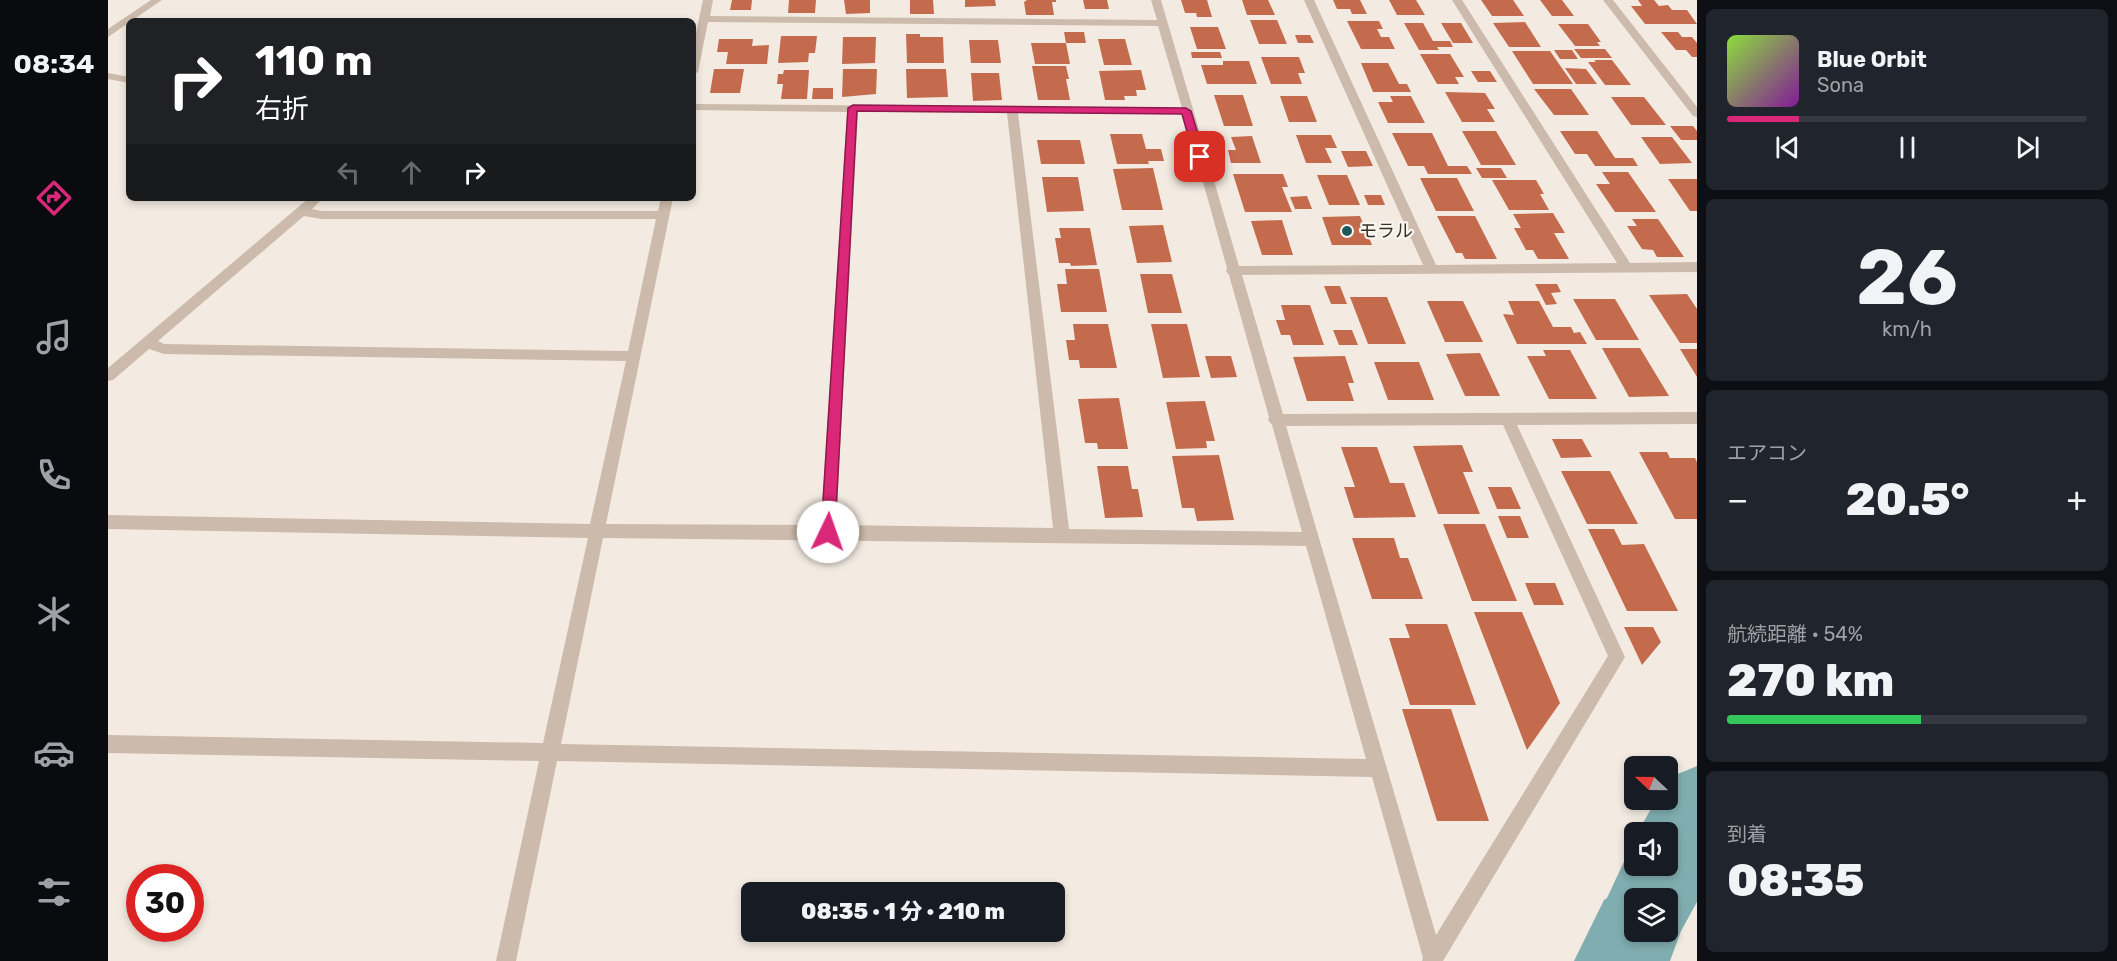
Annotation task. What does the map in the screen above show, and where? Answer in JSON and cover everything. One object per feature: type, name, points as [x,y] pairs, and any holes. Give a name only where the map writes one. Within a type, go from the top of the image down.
[{"type":"street","points":[[131,18],[157,0]]},
{"type":"street","points":[[696,58],[708,0]]},
{"type":"street","points":[[1156,0],[1186,111],[1432,960]]},
{"type":"street","points":[[1309,0],[1431,268]]},
{"type":"street","points":[[1457,0],[1627,268]]},
{"type":"street","points":[[1608,0],[1697,114]]},
{"type":"street","points":[[704,19],[1162,23]]},
{"type":"street","points":[[108,34],[126,22]]},
{"type":"street","points":[[108,76],[126,79]]},
{"type":"street","points":[[696,107],[1186,111]]},
{"type":"street","points":[[828,532],[853,108]]},
{"type":"street","points":[[1012,110],[1062,535]]},
{"type":"street","points":[[108,376],[314,201]]},
{"type":"street","points":[[506,961],[666,201]]},
{"type":"street","points":[[302,211],[321,215],[663,215]]},
{"type":"street","points":[[1232,271],[1697,267]]},
{"type":"street","points":[[147,343],[164,349],[633,356]]},
{"type":"street","points":[[1432,960],[1617,657],[1507,418]]},
{"type":"street","points":[[1275,420],[1697,418]]},
{"type":"street","points":[[108,522],[597,531],[1310,539]]},
{"type":"street","points":[[108,744],[1377,768]]},
{"type":"building","points":[[732,0],[752,0],[751,10],[730,10]]},
{"type":"building","points":[[789,0],[816,0],[815,13],[788,13]]},
{"type":"building","points":[[844,0],[870,0],[870,13],[846,14]]},
{"type":"building","points":[[910,0],[933,0],[934,14],[910,14]]},
{"type":"building","points":[[965,0],[995,0],[996,6],[965,7]]},
{"type":"building","points":[[1027,0],[1056,0],[1052,2],[1054,15],[1026,15],[1024,2]]},
{"type":"building","points":[[1083,0],[1107,0],[1109,9],[1085,9]]},
{"type":"building","points":[[1181,0],[1207,0],[1212,17],[1197,17],[1196,13],[1185,13]]},
{"type":"building","points":[[1242,0],[1268,0],[1275,15],[1247,15]]},
{"type":"building","points":[[1333,0],[1360,0],[1367,14],[1352,14],[1350,9],[1337,9]]},
{"type":"building","points":[[1389,0],[1416,0],[1425,15],[1397,15]]},
{"type":"building","points":[[1481,0],[1513,0],[1524,16],[1492,16]]},
{"type":"building","points":[[1540,0],[1562,0],[1574,16],[1552,16]]},
{"type":"building","points":[[1638,0],[1654,0],[1659,6],[1668,5],[1672,10],[1687,10],[1697,24],[1645,24],[1631,6],[1642,6]]},
{"type":"building","points":[[1250,20],[1277,20],[1287,44],[1259,44]]},
{"type":"building","points":[[1347,21],[1379,21],[1383,29],[1377,29],[1381,37],[1389,37],[1395,49],[1361,49]]},
{"type":"building","points":[[1525,22],[1541,47],[1509,47],[1493,23]]},
{"type":"building","points":[[1404,23],[1423,23],[1433,41],[1450,41],[1453,47],[1419,50]]},
{"type":"building","points":[[1441,23],[1461,23],[1473,43],[1453,43]]},
{"type":"building","points":[[1558,24],[1588,24],[1601,42],[1597,42],[1600,46],[1575,46]]},
{"type":"building","points":[[1190,27],[1218,27],[1226,49],[1197,49]]},
{"type":"building","points":[[1064,32],[1084,32],[1086,43],[1066,43]]},
{"type":"building","points":[[1661,32],[1678,32],[1682,37],[1692,37],[1697,43],[1697,57],[1692,57],[1686,50],[1676,50]]},
{"type":"building","points":[[906,34],[920,34],[920,37],[943,37],[944,63],[907,63]]},
{"type":"building","points":[[1295,35],[1310,35],[1314,43],[1298,43]]},
{"type":"building","points":[[781,36],[817,36],[815,53],[809,53],[808,62],[778,63]]},
{"type":"building","points":[[843,37],[876,37],[875,63],[842,64]]},
{"type":"building","points":[[719,39],[753,39],[752,46],[769,45],[767,64],[726,64],[728,52],[717,52]]},
{"type":"building","points":[[1098,39],[1125,39],[1132,65],[1104,65]]},
{"type":"building","points":[[969,40],[998,40],[1001,63],[971,63]]},
{"type":"building","points":[[1031,43],[1066,43],[1070,64],[1035,64]]},
{"type":"building","points":[[1574,49],[1605,49],[1612,58],[1581,58]]},
{"type":"building","points":[[1554,50],[1572,50],[1578,59],[1560,59]]},
{"type":"building","points":[[1512,51],[1550,51],[1573,84],[1533,84]]},
{"type":"building","points":[[1191,52],[1220,52],[1222,58],[1192,58]]},
{"type":"building","points":[[1420,54],[1450,54],[1464,77],[1455,77],[1459,84],[1437,84]]},
{"type":"building","points":[[1261,57],[1299,57],[1305,73],[1298,73],[1302,84],[1271,84]]},
{"type":"building","points":[[1594,60],[1612,60],[1631,85],[1605,85],[1588,62],[1596,62]]},
{"type":"building","points":[[1223,61],[1249,61],[1257,84],[1207,84],[1201,65],[1223,65]]},
{"type":"building","points":[[1361,63],[1388,63],[1399,84],[1407,84],[1411,92],[1373,92]]},
{"type":"building","points":[[1032,66],[1066,66],[1070,100],[1038,100]]},
{"type":"building","points":[[1565,68],[1586,69],[1597,84],[1576,84]]},
{"type":"building","points":[[714,69],[744,69],[740,93],[710,93]]},
{"type":"building","points":[[843,69],[877,69],[876,94],[842,97]]},
{"type":"building","points":[[906,69],[946,69],[948,97],[907,98]]},
{"type":"building","points":[[784,70],[809,70],[807,99],[781,99],[783,84],[777,84],[778,74],[783,74]]},
{"type":"building","points":[[1141,70],[1146,90],[1136,90],[1137,96],[1124,96],[1125,100],[1105,100],[1099,71]]},
{"type":"building","points":[[1471,71],[1490,71],[1497,82],[1478,82]]},
{"type":"building","points":[[971,73],[999,73],[1002,100],[973,101]]},
{"type":"building","points":[[813,88],[833,88],[833,99],[812,99]]},
{"type":"building","points":[[1534,89],[1571,89],[1589,115],[1554,115]]},
{"type":"building","points":[[1445,92],[1485,93],[1495,109],[1487,109],[1495,122],[1462,122]]},
{"type":"building","points":[[1214,95],[1243,95],[1253,126],[1224,126]]},
{"type":"building","points":[[1280,96],[1307,96],[1317,122],[1289,122]]},
{"type":"building","points":[[1390,96],[1411,96],[1425,123],[1388,123],[1378,102],[1393,102]]},
{"type":"building","points":[[1611,97],[1644,97],[1666,125],[1631,125]]},
{"type":"building","points":[[1670,126],[1693,126],[1697,131],[1697,140],[1681,140]]},
{"type":"building","points":[[1462,131],[1496,131],[1516,165],[1481,165]]},
{"type":"building","points":[[1560,131],[1597,131],[1615,158],[1633,158],[1638,166],[1595,166],[1587,154],[1575,154]]},
{"type":"building","points":[[1392,133],[1432,133],[1448,166],[1467,166],[1472,174],[1428,174],[1424,166],[1408,166]]},
{"type":"building","points":[[1110,134],[1142,134],[1146,149],[1161,149],[1164,161],[1148,161],[1149,164],[1117,164]]},
{"type":"building","points":[[1296,135],[1331,135],[1337,148],[1325,148],[1332,163],[1306,163]]},
{"type":"building","points":[[1252,136],[1261,163],[1231,163],[1228,150],[1236,150],[1231,137]]},
{"type":"building","points":[[1641,137],[1672,137],[1692,163],[1660,164]]},
{"type":"building","points":[[1037,140],[1080,140],[1085,164],[1041,164]]},
{"type":"building","points":[[1341,151],[1366,151],[1373,166],[1348,167]]},
{"type":"building","points":[[1153,168],[1163,210],[1122,210],[1113,169]]},
{"type":"building","points":[[1476,168],[1501,168],[1507,178],[1482,178]]},
{"type":"building","points":[[1602,172],[1628,172],[1656,212],[1615,212],[1596,184],[1610,184]]},
{"type":"building","points":[[1233,174],[1283,174],[1288,187],[1282,187],[1292,212],[1245,212]]},
{"type":"building","points":[[1317,175],[1347,175],[1360,205],[1329,205]]},
{"type":"building","points":[[1042,177],[1078,177],[1084,211],[1047,212]]},
{"type":"building","points":[[1420,178],[1457,178],[1474,211],[1436,211]]},
{"type":"building","points":[[1668,179],[1697,179],[1697,211],[1690,211]]},
{"type":"building","points":[[1492,180],[1536,180],[1544,194],[1540,194],[1549,210],[1509,210]]},
{"type":"building","points":[[1364,195],[1381,195],[1385,205],[1368,205]]},
{"type":"building","points":[[1307,196],[1312,209],[1295,209],[1290,197]]},
{"type":"building","points":[[1553,213],[1565,233],[1554,233],[1569,259],[1538,259],[1533,250],[1526,250],[1514,228],[1521,228],[1513,214]]},
{"type":"building","name":"モラル","points":[[1360,216],[1372,245],[1332,245],[1322,217]]},
{"type":"building","points":[[1437,216],[1475,216],[1497,259],[1465,259],[1462,253],[1456,253]]},
{"type":"building","points":[[1632,219],[1658,219],[1684,257],[1657,257],[1653,250],[1642,249],[1627,226],[1637,226]]},
{"type":"building","points":[[1282,220],[1293,255],[1262,255],[1251,221]]},
{"type":"building","points":[[1163,225],[1172,262],[1137,263],[1129,226]]},
{"type":"building","points":[[1059,228],[1090,228],[1097,265],[1071,266],[1070,263],[1059,263],[1055,238],[1061,238]]},
{"type":"building","points":[[1065,269],[1099,269],[1107,312],[1061,312],[1057,284],[1067,284]]},
{"type":"building","points":[[1140,274],[1172,274],[1182,313],[1148,313]]},
{"type":"building","points":[[1535,284],[1557,284],[1561,292],[1551,293],[1557,304],[1546,305]]},
{"type":"building","points":[[1324,286],[1340,286],[1347,304],[1331,304]]},
{"type":"building","points":[[1687,294],[1697,309],[1697,343],[1680,343],[1649,295]]},
{"type":"building","points":[[1350,297],[1387,297],[1406,344],[1368,344]]},
{"type":"building","points":[[1573,299],[1615,299],[1639,340],[1596,340]]},
{"type":"building","points":[[1427,301],[1463,301],[1483,342],[1445,342]]},
{"type":"building","points":[[1508,301],[1539,301],[1553,327],[1571,327],[1574,333],[1580,332],[1587,344],[1517,344],[1503,314],[1514,315]]},
{"type":"building","points":[[1281,305],[1310,305],[1324,345],[1293,345],[1290,335],[1281,335],[1276,320],[1285,320]]},
{"type":"building","points":[[1073,324],[1108,324],[1117,368],[1080,368],[1079,360],[1069,360],[1066,340],[1075,340]]},
{"type":"building","points":[[1151,324],[1187,324],[1200,377],[1163,378]]},
{"type":"building","points":[[1333,330],[1352,330],[1358,345],[1339,345]]},
{"type":"building","points":[[1602,348],[1640,348],[1669,396],[1629,397]]},
{"type":"building","points":[[1680,349],[1697,349],[1697,377]]},
{"type":"building","points":[[1543,350],[1570,350],[1597,399],[1549,399],[1527,356],[1546,356]]},
{"type":"building","points":[[1480,353],[1500,396],[1465,396],[1446,354]]},
{"type":"building","points":[[1205,356],[1231,356],[1237,377],[1211,378]]},
{"type":"building","points":[[1345,356],[1354,383],[1348,383],[1354,401],[1307,401],[1293,357]]},
{"type":"building","points":[[1374,362],[1419,362],[1434,400],[1388,400]]},
{"type":"building","points":[[1119,398],[1128,449],[1098,449],[1097,443],[1085,443],[1078,399]]},
{"type":"building","points":[[1205,401],[1215,441],[1206,441],[1207,448],[1176,449],[1166,402]]},
{"type":"building","points":[[1552,439],[1582,439],[1592,457],[1561,458]]},
{"type":"building","points":[[1462,445],[1473,472],[1463,472],[1480,514],[1438,514],[1413,446]]},
{"type":"building","points":[[1341,447],[1377,447],[1390,483],[1404,483],[1416,517],[1354,518],[1344,487],[1355,487]]},
{"type":"building","points":[[1639,452],[1667,452],[1670,458],[1695,458],[1697,462],[1697,519],[1675,519]]},
{"type":"building","points":[[1219,455],[1234,520],[1197,521],[1194,508],[1182,508],[1172,456]]},
{"type":"building","points":[[1097,466],[1128,466],[1132,489],[1138,489],[1143,517],[1105,518]]},
{"type":"building","points":[[1561,471],[1610,471],[1638,524],[1587,524]]},
{"type":"building","points":[[1488,487],[1511,487],[1521,509],[1497,509]]},
{"type":"building","points":[[1498,516],[1520,516],[1529,538],[1507,538]]},
{"type":"building","points":[[1443,524],[1485,524],[1517,601],[1472,601]]},
{"type":"building","points":[[1588,529],[1614,529],[1622,545],[1644,544],[1678,611],[1627,611]]},
{"type":"building","points":[[1352,538],[1394,538],[1400,558],[1408,558],[1423,599],[1372,599]]},
{"type":"building","points":[[1525,583],[1555,583],[1564,605],[1534,605]]},
{"type":"building","points":[[1474,612],[1522,612],[1560,703],[1527,750]]},
{"type":"building","points":[[1405,624],[1447,624],[1476,705],[1410,705],[1389,638],[1410,638]]},
{"type":"building","points":[[1624,627],[1653,627],[1661,642],[1642,665]]},
{"type":"building","points":[[1402,709],[1451,709],[1489,821],[1437,821]]},
{"type":"waterway","points":[[1657,888],[1697,809]]},
{"type":"waterway","points":[[1621,961],[1631,942]]},
{"type":"place","name":"モラル","points":[[1347,231]]},
{"type":"route","points":[[828,532],[853,108],[1186,111],[1200,157]]}]
